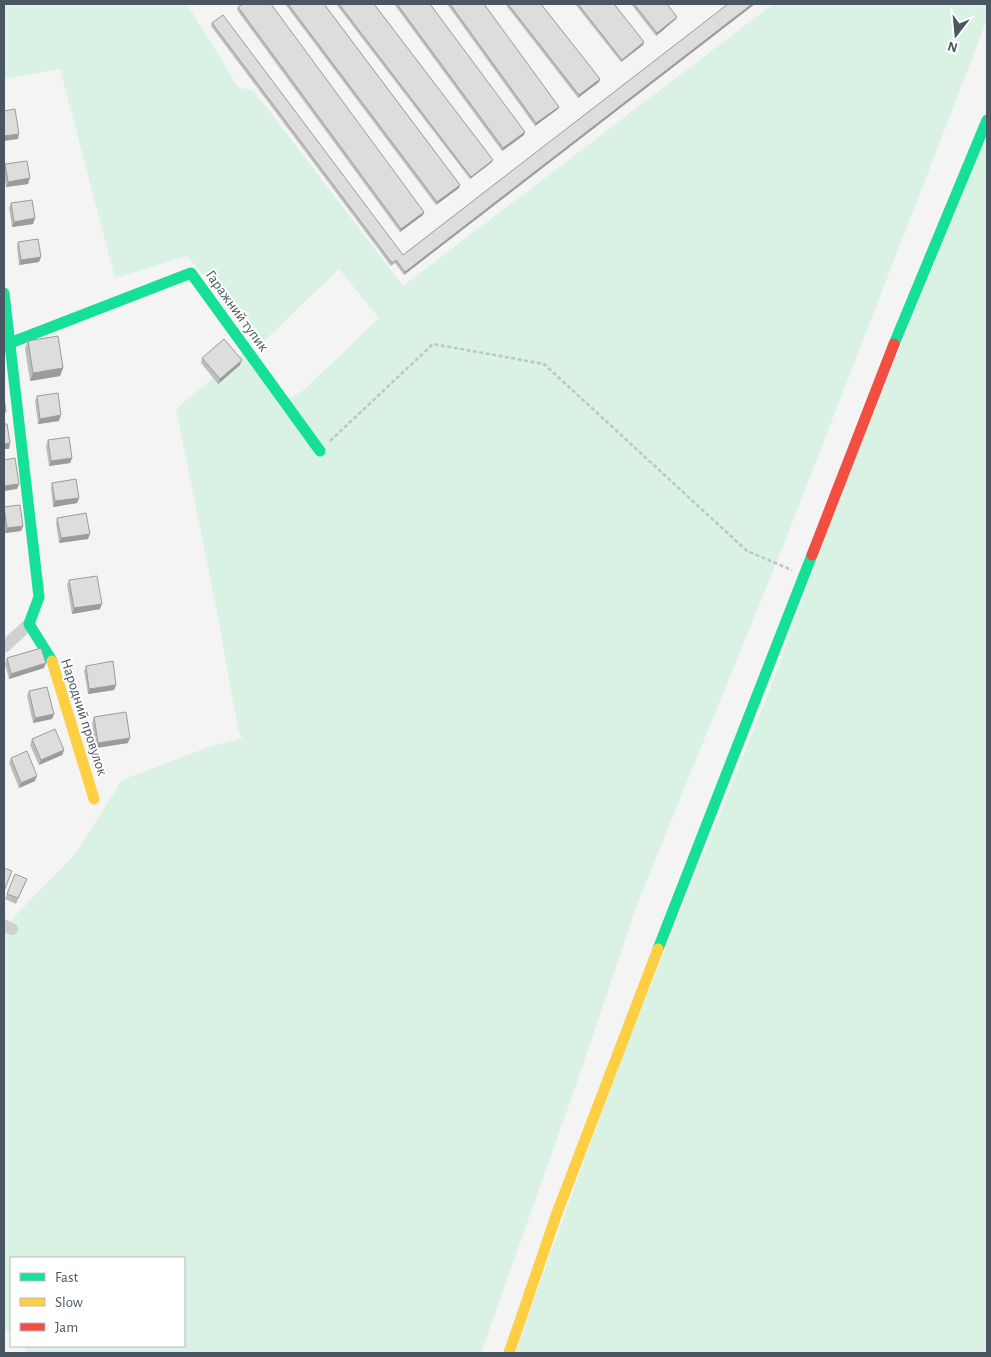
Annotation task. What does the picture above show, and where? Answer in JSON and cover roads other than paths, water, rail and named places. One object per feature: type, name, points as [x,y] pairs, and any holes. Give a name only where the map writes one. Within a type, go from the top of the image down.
[{"type":"street","points":[[509,1353],[557,1213],[720,789],[805,575],[877,384],[987,120]]},
{"type":"street","name":"Гаражний тупик","points":[[10,343],[192,273],[320,451]]},
{"type":"street","points":[[4,293],[38,597],[29,624],[4,647]]},
{"type":"street","name":"Народний провулок","points":[[29,624],[54,665],[94,799]]}]
